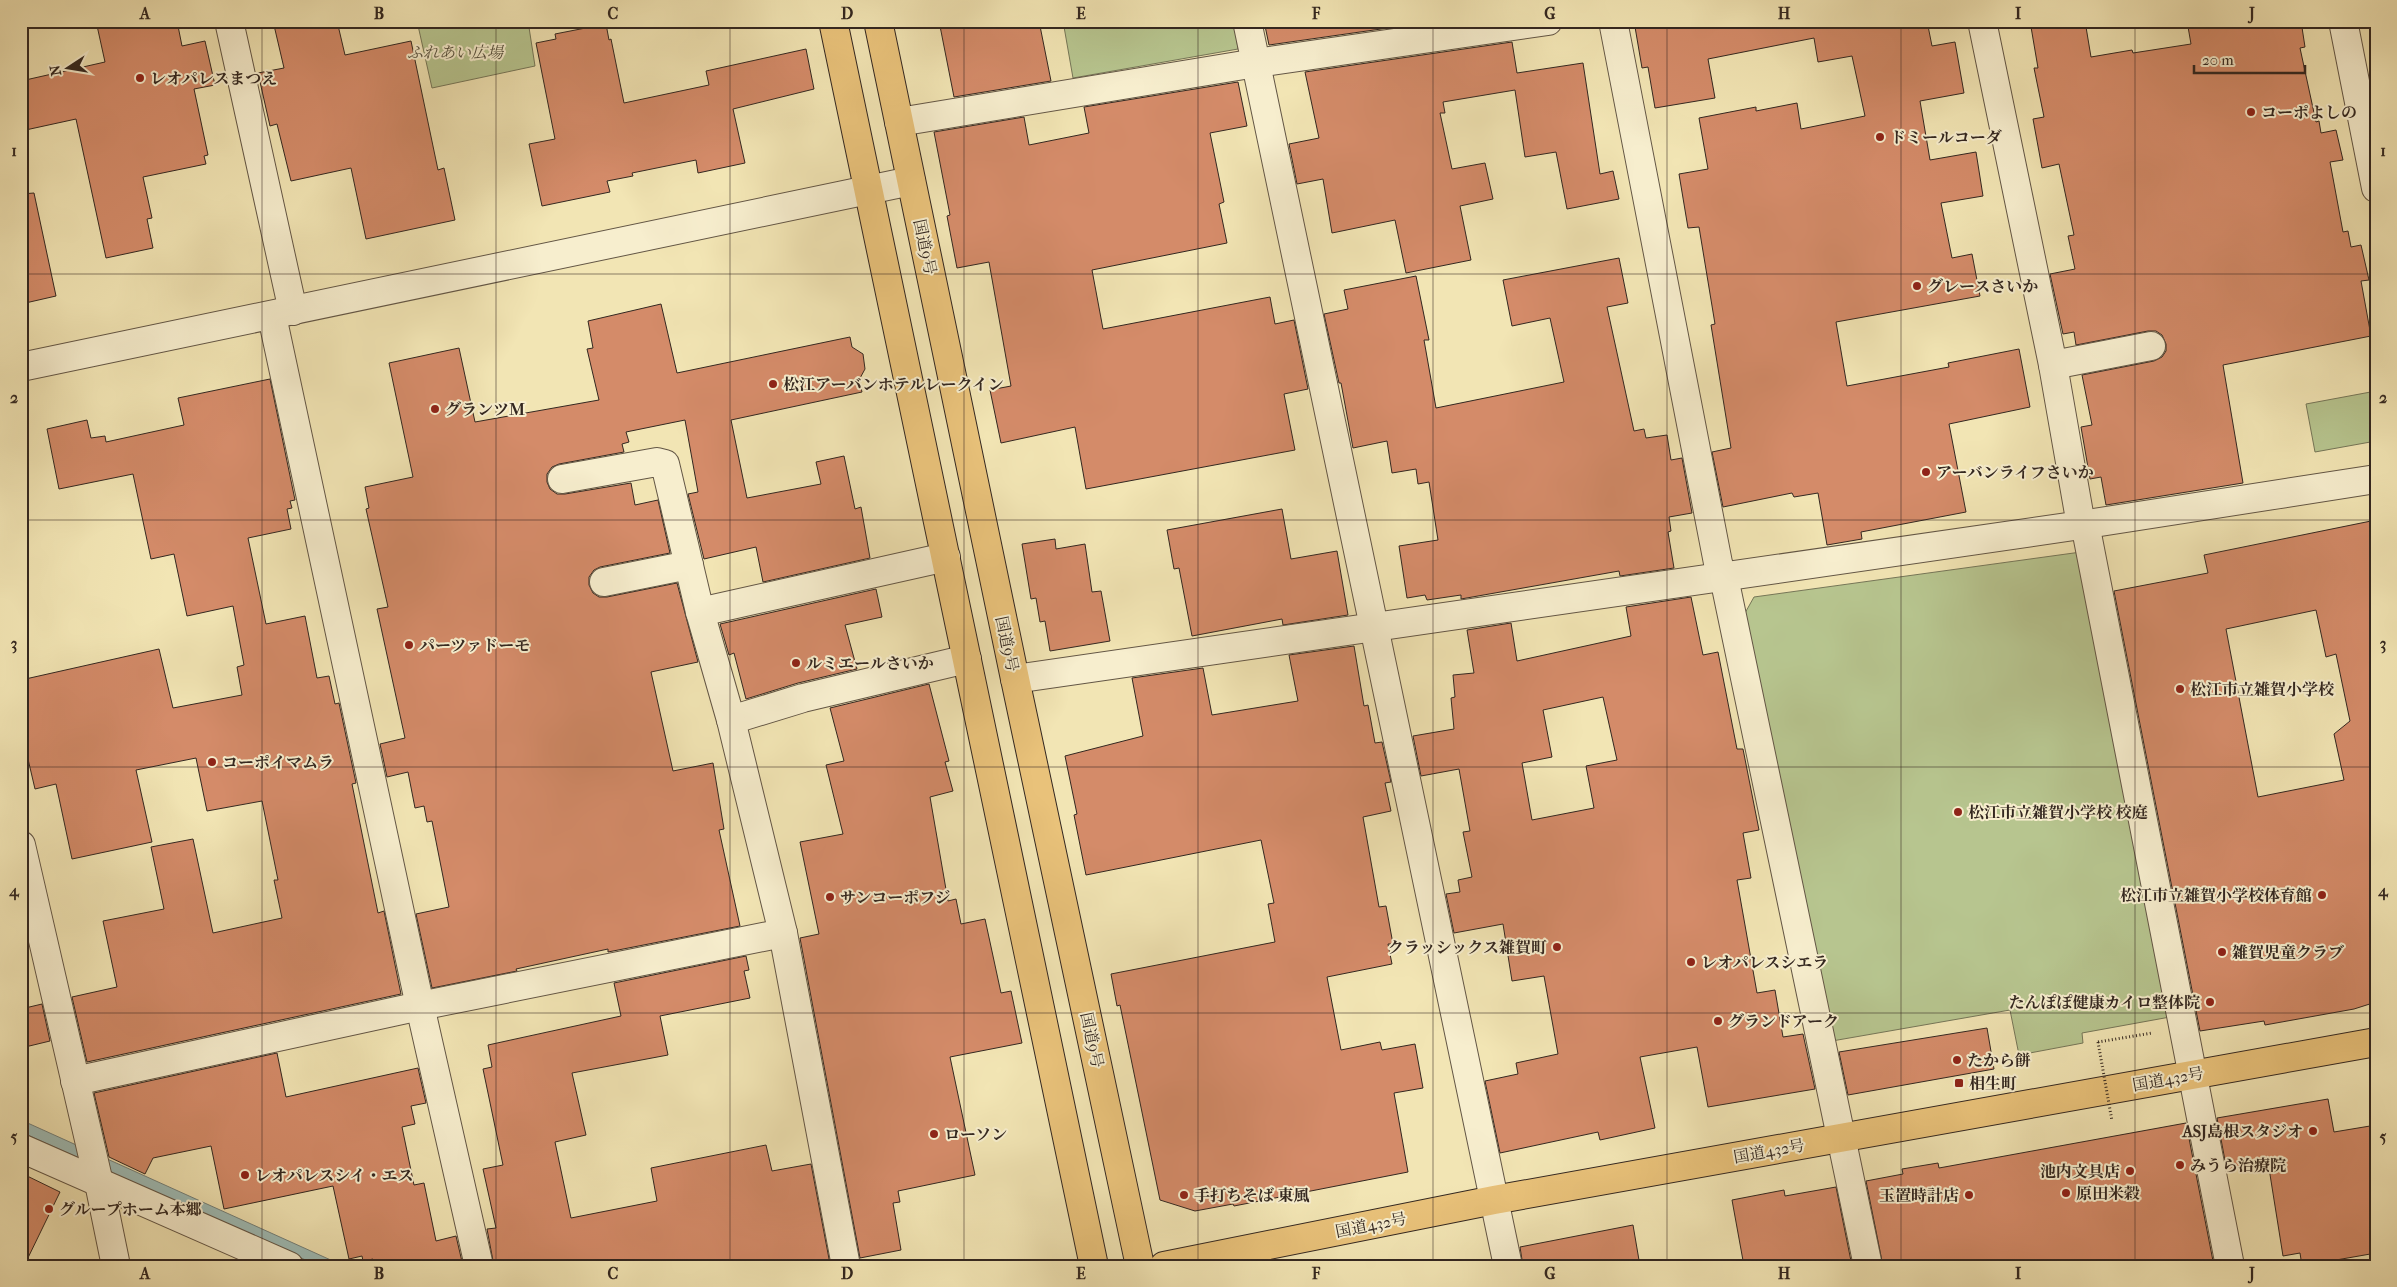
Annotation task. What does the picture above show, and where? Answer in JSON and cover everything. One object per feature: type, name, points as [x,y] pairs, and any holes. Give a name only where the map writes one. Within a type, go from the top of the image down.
[{"type":"highway","points":[[833,21],[1094,1266]]},
{"type":"highway","name":"国道9号","points":[[878,21],[1140,1266]]},
{"type":"highway","name":"国道432号","points":[[1164,1266],[1494,1200],[2376,1042]]},
{"type":"street","points":[[229,21],[283,313],[420,1006],[479,1266]]},
{"type":"street","points":[[1247,21],[1508,1266]]},
{"type":"street","points":[[899,122],[1256,63],[1548,21]]},
{"type":"street","points":[[1613,21],[1721,576],[1726,588],[1868,1266]]},
{"type":"street","points":[[1982,21],[2052,365],[2081,525],[2087,534],[2230,1266]]},
{"type":"street","points":[[2343,21],[2376,188]]},
{"type":"street","points":[[21,367],[911,181]]},
{"type":"street","points":[[2052,365],[2151,346]]},
{"type":"street","points":[[562,479],[657,462],[665,464],[700,612],[731,720],[783,933],[846,1266]]},
{"type":"street","points":[[1015,679],[2081,525],[2376,479]]},
{"type":"street","points":[[700,612],[946,557]]},
{"type":"street","points":[[604,582],[689,564]]},
{"type":"street","points":[[731,720],[803,698],[967,659]]},
{"type":"street","points":[[21,845],[99,1183],[116,1266]]},
{"type":"street","points":[[75,1081],[420,1006],[783,933]]},
{"type":"street","points":[[21,1148],[289,1266]]},
{"type":"path","points":[[2112,1121],[2098,1042],[2161,1032]]},
{"type":"green space","name":"ふれあい広場","points":[[417,21],[528,21],[535,66],[432,88]]},
{"type":"green space","points":[[1063,21],[1234,21],[1238,49],[1073,78]]},
{"type":"green space","points":[[2376,391],[2376,441],[2315,452],[2306,404]]},
{"type":"green space","name":"松江市立雑賀小学校 校庭","points":[[2081,552],[2170,1017],[2082,1033],[2083,1043],[2019,1055],[2010,1010],[1832,1041],[1745,613],[1754,597]]},
{"type":"water","points":[[21,1120],[344,1266],[319,1266],[21,1132]]},
{"type":"building","points":[[96,21],[177,21],[182,46],[205,41],[215,85],[194,89],[208,155],[204,156],[206,164],[143,177],[152,218],[147,219],[153,248],[106,258],[76,119],[21,131],[21,81],[105,62]]},
{"type":"building","points":[[273,21],[337,21],[345,55],[411,41],[438,170],[444,168],[455,220],[366,239],[351,168],[291,181],[277,124],[270,126],[258,73],[284,68]]},
{"type":"building","points":[[939,21],[1039,21],[1051,81],[954,97]]},
{"type":"building","points":[[1264,21],[1437,21],[1269,45]]},
{"type":"building","points":[[1634,21],[1927,21],[1932,46],[1955,42],[1964,93],[1920,101],[1930,160],[1976,152],[1983,196],[1941,203],[1952,258],[1972,254],[1980,296],[1836,322],[1847,386],[1949,367],[1948,363],[2019,349],[2030,407],[1949,424],[1966,512],[1861,532],[1862,539],[1827,545],[1818,493],[1794,497],[1792,493],[1723,507],[1712,452],[1731,448],[1711,325],[1715,324],[1699,227],[1688,228],[1679,174],[1708,169],[1699,118],[1756,107],[1756,111],[1797,103],[1801,129],[1865,116],[1852,56],[1818,62],[1814,38],[1708,59],[1715,98],[1655,108],[1648,67],[1642,68]]},
{"type":"building","points":[[2030,21],[2085,21],[2091,57],[2132,50],[2133,53],[2191,44],[2187,21],[2301,21],[2305,47],[2300,48],[2316,122],[2319,121],[2321,133],[2336,130],[2343,160],[2330,162],[2343,232],[2348,231],[2351,247],[2361,245],[2369,280],[2361,281],[2371,336],[2223,365],[2243,483],[2106,505],[2101,477],[2090,479],[2081,427],[2092,425],[2082,375],[2154,361],[2162,357],[2166,351],[2166,344],[2162,335],[2156,331],[2076,345],[2074,332],[2063,334],[2050,274],[2075,269],[2068,236],[2074,235],[2059,164],[2042,168],[2033,119],[2044,117],[2034,68],[2038,68]]},
{"type":"building","points":[[606,24],[609,40],[611,39],[624,103],[709,85],[706,71],[806,49],[814,89],[733,109],[745,163],[698,173],[696,160],[632,173],[633,176],[607,181],[610,192],[542,206],[529,144],[555,139],[536,43],[556,39],[555,34]]},
{"type":"building","points":[[1512,42],[1517,73],[1583,63],[1600,174],[1613,171],[1619,199],[1567,209],[1556,152],[1525,157],[1515,90],[1443,102],[1445,113],[1440,113],[1452,169],[1485,163],[1493,199],[1460,206],[1471,260],[1406,273],[1395,220],[1332,233],[1323,179],[1297,184],[1289,144],[1319,138],[1305,72]]},
{"type":"building","points":[[1238,82],[1247,126],[1210,133],[1224,202],[1219,204],[1227,243],[1092,270],[1103,329],[1270,297],[1275,324],[1294,320],[1308,389],[1284,394],[1295,450],[1086,489],[1075,427],[1001,443],[990,390],[1011,386],[989,262],[957,268],[947,216],[950,215],[934,132],[1024,117],[1029,145],[1089,133],[1084,107]]},
{"type":"building","points":[[34,193],[56,296],[21,304],[21,194]]},
{"type":"building","points":[[1619,258],[1628,303],[1607,307],[1634,431],[1644,429],[1646,438],[1667,435],[1671,460],[1682,458],[1692,513],[1669,517],[1671,531],[1668,532],[1674,568],[1620,576],[1619,571],[1461,599],[1461,595],[1427,600],[1425,595],[1407,598],[1399,546],[1438,540],[1429,482],[1418,484],[1416,469],[1392,473],[1387,441],[1353,448],[1341,383],[1339,383],[1324,314],[1348,309],[1344,290],[1416,276],[1429,340],[1424,340],[1436,408],[1564,382],[1550,318],[1512,326],[1503,280]]},
{"type":"building","points":[[661,304],[677,373],[850,337],[852,347],[863,354],[865,369],[859,380],[862,392],[731,420],[747,498],[821,484],[816,462],[844,456],[855,509],[861,507],[870,558],[763,582],[756,547],[704,559],[688,494],[698,492],[685,420],[626,432],[629,442],[622,444],[624,452],[559,464],[552,467],[547,474],[547,482],[550,489],[557,494],[631,483],[635,505],[658,500],[670,553],[600,567],[594,570],[589,577],[589,585],[593,593],[599,597],[607,597],[677,583],[698,662],[651,672],[673,771],[713,763],[724,829],[719,830],[740,926],[608,952],[608,949],[516,969],[517,971],[432,988],[416,914],[449,907],[432,821],[427,822],[424,806],[415,808],[408,772],[387,777],[380,744],[405,738],[377,609],[388,607],[366,509],[369,508],[365,487],[413,477],[389,363],[459,348],[475,422],[599,400],[587,349],[593,348],[588,321]]},
{"type":"building","points":[[270,379],[295,500],[290,501],[292,508],[287,509],[291,529],[248,538],[266,624],[305,616],[317,678],[329,676],[335,704],[339,703],[356,783],[352,784],[378,913],[384,911],[401,994],[87,1062],[72,997],[117,987],[103,921],[164,909],[151,847],[193,839],[213,933],[282,918],[274,880],[278,880],[262,801],[207,811],[196,758],[136,770],[152,842],[72,859],[56,784],[35,789],[21,729],[21,680],[159,649],[173,708],[242,695],[237,667],[244,665],[233,606],[187,616],[174,554],[151,559],[133,474],[59,489],[47,429],[87,420],[91,438],[105,436],[106,442],[184,425],[178,398]]},
{"type":"building","points":[[1282,509],[1291,559],[1337,551],[1348,615],[1283,625],[1282,619],[1192,636],[1179,568],[1174,569],[1167,530]]},
{"type":"building","name":"松江市立雑賀小学校","points":[[2376,520],[2376,1002],[2354,1009],[2265,1025],[2264,1021],[2200,1031],[2114,591],[2208,573],[2204,555]],"holes":[[[2316,610],[2326,657],[2336,654],[2350,721],[2334,734],[2344,780],[2258,797],[2226,629]]]},
{"type":"building","points":[[1055,539],[1056,549],[1085,544],[1092,592],[1101,591],[1110,641],[1050,651],[1045,621],[1040,622],[1036,598],[1031,599],[1022,544]]},
{"type":"building","name":"ルミエールさいか","points":[[876,589],[882,617],[845,625],[857,669],[798,683],[746,699],[734,653],[729,655],[720,624]]},
{"type":"building","points":[[1691,597],[1703,655],[1718,652],[1737,749],[1743,749],[1759,830],[1743,833],[1751,878],[1737,880],[1757,993],[1775,990],[1783,1037],[1803,1034],[1815,1089],[1708,1107],[1697,1047],[1640,1057],[1655,1128],[1600,1140],[1598,1132],[1500,1153],[1485,1081],[1518,1074],[1516,1063],[1558,1054],[1544,976],[1512,981],[1503,924],[1454,933],[1446,894],[1460,892],[1458,880],[1472,877],[1463,832],[1470,831],[1459,769],[1421,776],[1413,736],[1454,729],[1451,698],[1455,697],[1453,675],[1474,673],[1467,630],[1511,623],[1517,661],[1631,636],[1626,607]],"holes":[[[1603,697],[1617,760],[1586,766],[1594,808],[1532,820],[1522,763],[1552,757],[1543,710]]]},
{"type":"building","points":[[1354,646],[1364,706],[1368,705],[1375,743],[1382,742],[1391,782],[1385,783],[1391,811],[1363,817],[1379,907],[1386,906],[1393,944],[1388,944],[1392,964],[1327,977],[1341,1050],[1380,1042],[1382,1050],[1415,1044],[1423,1088],[1394,1093],[1408,1172],[1234,1206],[1233,1204],[1195,1211],[1160,1200],[1120,1005],[1117,1006],[1111,974],[1275,942],[1268,904],[1274,903],[1261,840],[1086,875],[1074,815],[1077,814],[1065,756],[1143,736],[1132,678],[1203,668],[1212,715],[1298,701],[1289,655]]},
{"type":"building","points":[[929,684],[949,761],[945,762],[953,791],[930,797],[948,901],[956,899],[961,924],[985,919],[1001,993],[1011,991],[1022,1043],[950,1057],[975,1175],[898,1191],[900,1202],[893,1203],[901,1250],[860,1258],[800,938],[819,934],[800,842],[843,834],[826,765],[844,761],[830,708]]},
{"type":"building","points":[[746,956],[749,970],[744,971],[750,998],[660,1016],[668,1055],[572,1073],[586,1135],[555,1142],[571,1218],[657,1201],[651,1168],[766,1145],[772,1171],[811,1164],[830,1264],[821,1266],[494,1266],[487,1229],[496,1228],[483,1169],[503,1165],[483,1069],[492,1067],[488,1045],[621,1016],[614,983]]},
{"type":"building","points":[[42,1004],[50,1041],[21,1048],[21,1009]]},
{"type":"building","points":[[1987,1028],[1994,1069],[1848,1095],[1839,1052]]},
{"type":"building","points":[[277,1053],[286,1097],[418,1068],[426,1103],[411,1106],[415,1124],[402,1127],[414,1185],[424,1183],[436,1241],[456,1236],[463,1266],[374,1266],[373,1259],[363,1261],[362,1256],[349,1259],[333,1186],[224,1209],[211,1146],[153,1158],[145,1174],[109,1157],[94,1093]]},
{"type":"building","points":[[2328,1099],[2334,1132],[2376,1125],[2376,1253],[2302,1266],[2300,1253],[2283,1256],[2268,1162],[2227,1171],[2217,1118]]},
{"type":"building","points":[[2186,1123],[2214,1266],[1883,1266],[1866,1181],[1903,1174],[1902,1169],[1938,1163],[1939,1168]]},
{"type":"building","name":"グループホーム本郷","points":[[21,1173],[60,1192],[24,1266],[21,1266]]},
{"type":"building","points":[[1836,1187],[1852,1266],[1744,1266],[1732,1200],[1784,1190],[1785,1196]]},
{"type":"building","points":[[1633,1225],[1640,1266],[1523,1266],[1520,1247]]},
{"type":"place","name":"レオパレスまつえ","points":[[140,78]]},
{"type":"place","name":"コーポよしの","points":[[2251,112]]},
{"type":"place","name":"ドミールコーダ","points":[[1880,137]]},
{"type":"place","name":"グレースさいか","points":[[1917,286]]},
{"type":"place","name":"松江アーバンホテルレークイン","points":[[773,384]]},
{"type":"place","name":"グランツＭ","points":[[435,409]]},
{"type":"place","name":"アーバンライフさいか","points":[[1926,472]]},
{"type":"place","name":"パーツァドーモ","points":[[409,645]]},
{"type":"place","name":"ルミエールさいか","points":[[796,663]]},
{"type":"place","name":"松江市立雑賀小学校","points":[[2180,689]]},
{"type":"place","name":"コーポイマムラ","points":[[212,762]]},
{"type":"place","name":"松江市立雑賀小学校 校庭","points":[[1958,812]]},
{"type":"place","name":"松江市立雑賀小学校体育館","points":[[2322,895]]},
{"type":"place","name":"サンコーポフジ","points":[[830,897]]},
{"type":"place","name":"クラッシックス雑賀町","points":[[1557,947]]},
{"type":"place","name":"雑賀児童クラブ","points":[[2222,952]]},
{"type":"place","name":"レオパレスシエラ","points":[[1691,962]]},
{"type":"place","name":"たんぽぽ健康カイロ整体院","points":[[2210,1002]]},
{"type":"place","name":"グランドアーク","points":[[1718,1021]]},
{"type":"place","name":"たから餅","points":[[1957,1060]]},
{"type":"place","name":"相生町","points":[[1959,1083]]},
{"type":"place","name":"ASJ島根スタジオ","points":[[2313,1131]]},
{"type":"place","name":"ローソン","points":[[934,1134]]},
{"type":"place","name":"みうら治療院","points":[[2180,1165]]},
{"type":"place","name":"池内文具店","points":[[2130,1171]]},
{"type":"place","name":"レオパレスシイ・エス","points":[[245,1175]]},
{"type":"place","name":"原田米穀","points":[[2066,1193]]},
{"type":"place","name":"手打ちそば 東風","points":[[1184,1195]]},
{"type":"place","name":"玉置時計店","points":[[1969,1195]]},
{"type":"place","name":"グループホーム本郷","points":[[49,1209]]}]
